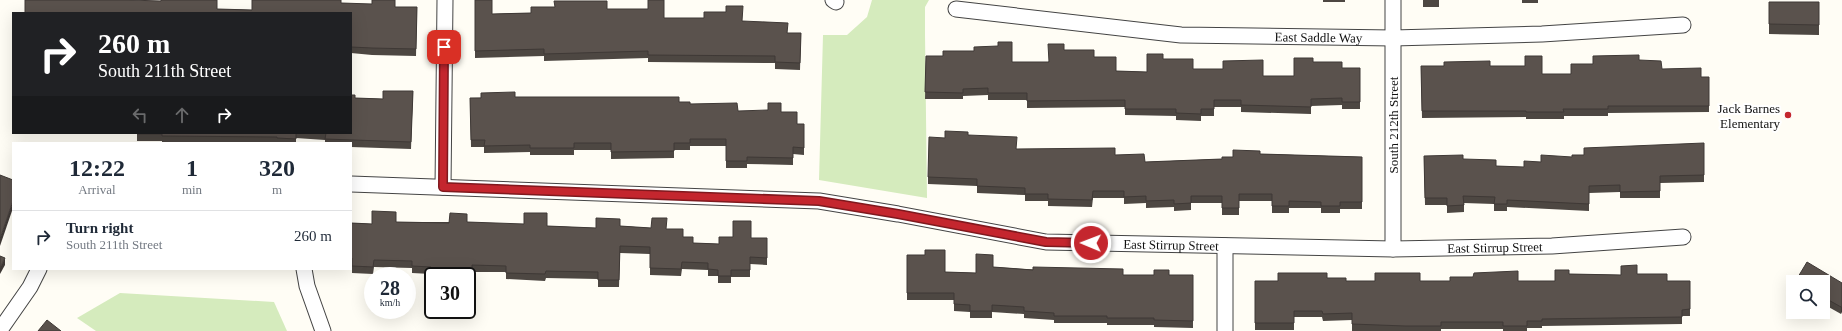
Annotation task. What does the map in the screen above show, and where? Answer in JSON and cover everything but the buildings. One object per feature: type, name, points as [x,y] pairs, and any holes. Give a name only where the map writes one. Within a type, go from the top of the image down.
[{"type":"street","points":[[443,187],[445,0]]},
{"type":"street","name":"South 212th Street","points":[[1393,0],[1393,249]]},
{"type":"street","name":"East Saddle Way","points":[[956,9],[1181,35],[1393,38],[1542,34],[1683,25]]},
{"type":"street","name":"East Stirrup Street","points":[[352,184],[819,201],[898,214],[1046,242],[1393,249],[1552,246],[1683,237]]},
{"type":"street","points":[[1225,331],[1226,246]]},
{"type":"street","points":[[0,330],[30,287],[38,270]]},
{"type":"street","points":[[304,270],[307,286],[323,331]]},
{"type":"green space","points":[[872,0],[929,0],[925,7],[927,198],[819,180],[823,35],[847,35],[867,17]]},
{"type":"green space","points":[[120,293],[274,302],[287,331],[96,331],[77,318]]},
{"type":"place","name":"Jack Barnes Elementary","points":[[1788,115]]},
{"type":"route","points":[[444,47],[443,187],[819,201],[898,214],[1046,242],[1091,243]]}]
